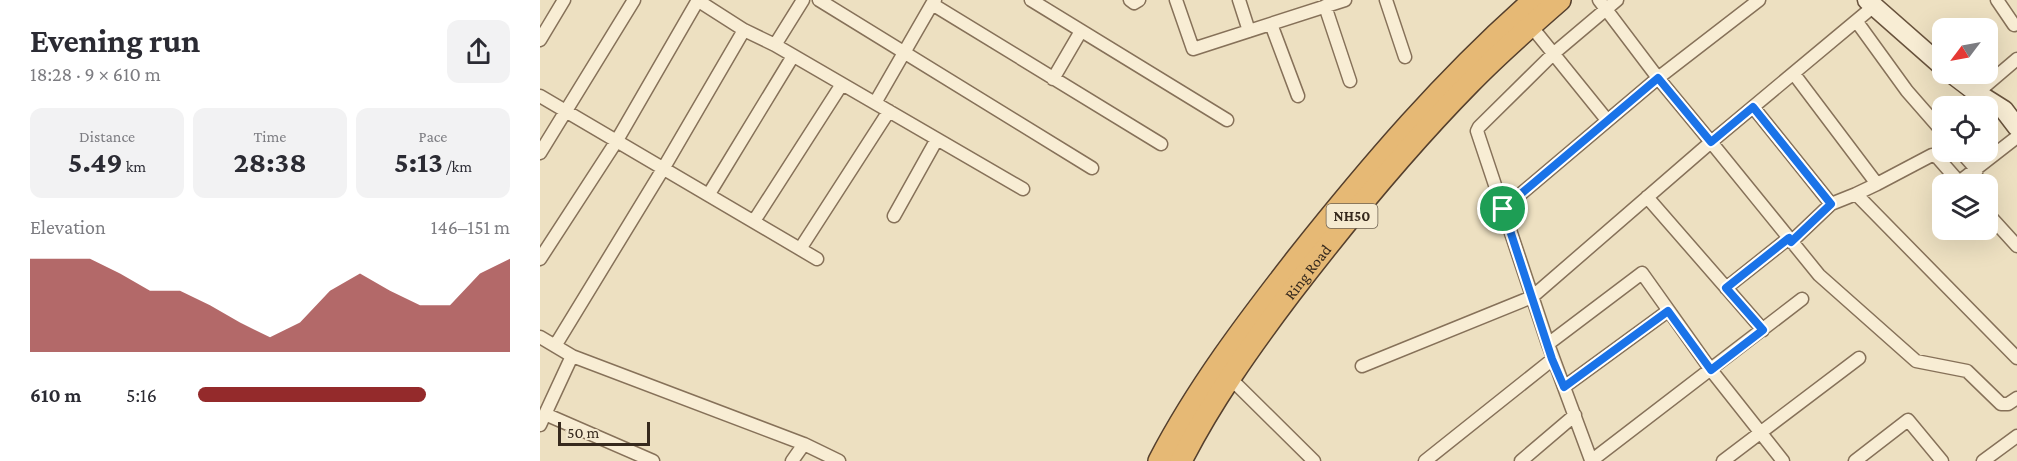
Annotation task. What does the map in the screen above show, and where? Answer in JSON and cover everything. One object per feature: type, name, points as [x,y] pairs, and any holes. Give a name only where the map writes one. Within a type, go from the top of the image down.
[{"type":"highway","name":"Ring Road","points":[[1159,461],[1214,371],[1256,310],[1330,216],[1386,149],[1440,90],[1534,0]]},
{"type":"highway","name":"Ring Road","points":[[1181,461],[1191,440],[1248,350],[1326,247],[1408,150],[1470,82],[1560,0]]},
{"type":"main road","points":[[1871,3],[1932,57]]},
{"type":"main road","points":[[1965,84],[2004,110],[2017,127]]},
{"type":"street","points":[[540,40],[564,0]]},
{"type":"street","points":[[540,153],[634,0]]},
{"type":"street","points":[[540,259],[616,142],[698,0],[744,30],[775,45],[1023,189]]},
{"type":"street","points":[[775,45],[803,0]]},
{"type":"street","points":[[819,0],[903,54],[1092,168]]},
{"type":"street","points":[[1030,0],[1227,120]]},
{"type":"street","points":[[1130,0],[1134,3],[1139,0]]},
{"type":"street","points":[[1176,0],[1192,49],[1345,0]]},
{"type":"street","points":[[1239,0],[1249,31]]},
{"type":"street","points":[[1386,0],[1405,57]]},
{"type":"street","points":[[1617,0],[1603,4],[1478,129],[1477,134],[1552,359],[1591,461],[1803,299]]},
{"type":"street","points":[[1503,209],[1658,78],[1759,0]]},
{"type":"street","points":[[1997,0],[2016,25]]},
{"type":"street","points":[[875,103],[933,2],[1161,144]]},
{"type":"street","points":[[1362,366],[1532,297],[1711,142],[1857,22],[1871,3]]},
{"type":"street","points":[[1603,4],[1658,78],[1819,275],[1916,361],[1967,371],[2001,404],[2008,404],[2017,398]]},
{"type":"street","points":[[1325,6],[1350,81]]},
{"type":"street","points":[[1857,22],[1907,91],[1932,120]]},
{"type":"street","points":[[1271,24],[1298,96]]},
{"type":"street","points":[[1531,26],[1607,120]]},
{"type":"street","points":[[555,346],[663,169],[744,30]]},
{"type":"street","points":[[1053,78],[1081,31]]},
{"type":"street","points":[[709,194],[793,56]]},
{"type":"street","points":[[1977,93],[2017,59]]},
{"type":"street","points":[[1794,74],[1878,184]]},
{"type":"street","points":[[754,221],[842,84]]},
{"type":"street","points":[[540,96],[817,259]]},
{"type":"street","points":[[1753,107],[1831,204]]},
{"type":"street","points":[[800,249],[889,111]]},
{"type":"street","points":[[1972,174],[2017,137]]},
{"type":"street","points":[[894,216],[937,139]]},
{"type":"street","points":[[1726,288],[1790,240],[1831,204],[1878,184],[1932,155],[1938,158],[1952,174]]},
{"type":"street","points":[[1970,162],[1977,170]]},
{"type":"street","points":[[1856,194],[2017,358]]},
{"type":"street","points":[[1647,197],[1763,330]]},
{"type":"street","points":[[1998,225],[2017,246]]},
{"type":"street","points":[[1548,344],[1642,273],[1711,370],[1783,461]]},
{"type":"street","points":[[1564,387],[1668,311]]},
{"type":"street","points":[[540,338],[572,356],[804,444],[839,461]]},
{"type":"street","points":[[572,356],[543,419],[653,461]]},
{"type":"street","points":[[1723,461],[1859,358]]},
{"type":"street","points":[[1425,461],[1552,359]]},
{"type":"street","points":[[1230,378],[1314,461]]},
{"type":"street","points":[[1521,461],[1575,415]]},
{"type":"street","points":[[1855,461],[1908,420],[1942,461]]},
{"type":"street","points":[[1983,461],[2017,436]]},
{"type":"street","points":[[792,461],[804,444]]},
{"type":"route","points":[[1658,78],[1711,142],[1753,107],[1831,204],[1791,242],[1789,238],[1726,288],[1763,330],[1711,370],[1668,311],[1564,387],[1552,359],[1503,209],[1658,78]]}]
